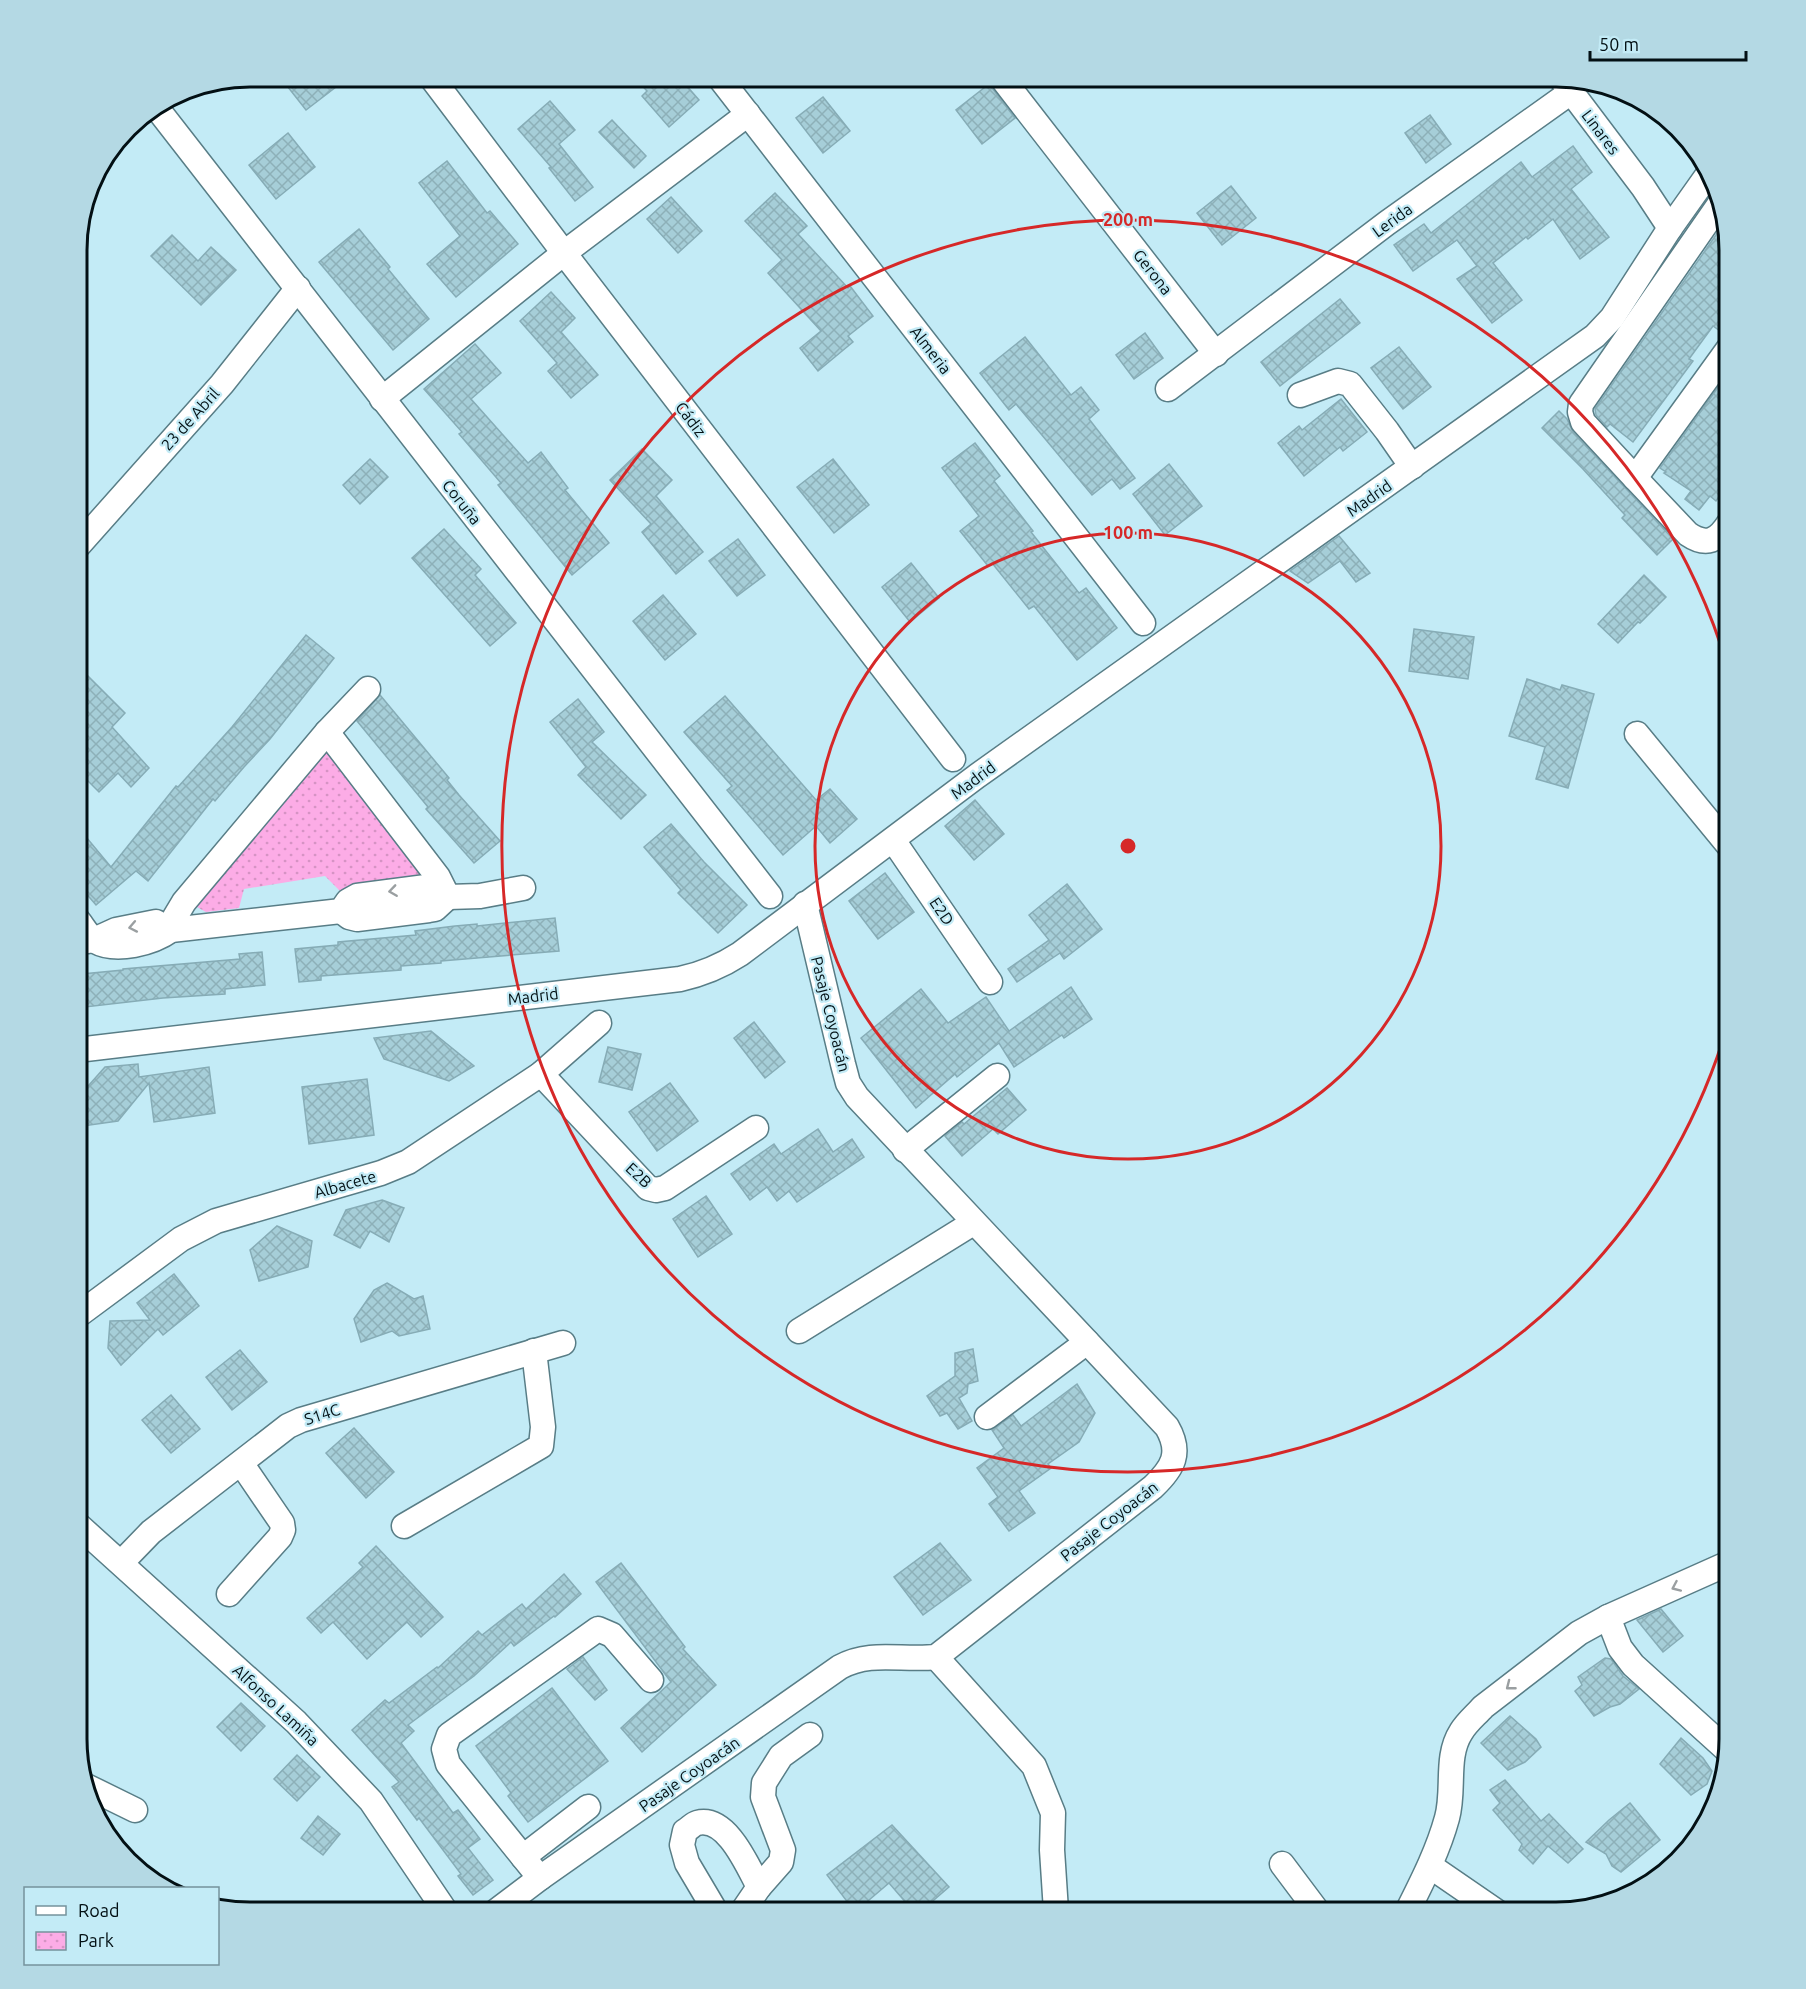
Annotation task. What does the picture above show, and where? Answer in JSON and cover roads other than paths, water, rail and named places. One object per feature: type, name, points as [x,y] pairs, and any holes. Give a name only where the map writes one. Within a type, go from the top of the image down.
[{"type":"street","name":"Cádiz","points":[[439,87],[953,759]]},
{"type":"street","name":"Almeria","points":[[727,87],[1143,623]]},
{"type":"street","name":"Gerona","points":[[1009,87],[1216,354]]},
{"type":"street","name":"Lerida","points":[[1168,389],[1387,224],[1561,87]]},
{"type":"street","name":"Linares","points":[[1567,87],[1643,187],[1670,228]]},
{"type":"street","name":"Coruña","points":[[161,114],[770,896]]},
{"type":"street","points":[[382,399],[564,253],[748,114]]},
{"type":"street","name":"Madrid","points":[[87,1049],[680,978],[703,974],[720,967],[894,840],[977,776],[1596,336],[1612,318],[1703,181]]},
{"type":"street","points":[[1714,212],[1581,404],[1580,412],[1583,422],[1688,534],[1704,541],[1713,540],[1719,536]]},
{"type":"street","name":"23 de Abril","points":[[87,536],[222,384],[298,288]]},
{"type":"street","points":[[1635,478],[1719,363]]},
{"type":"street","points":[[1300,395],[1338,381],[1350,384],[1412,467]]},
{"type":"street","points":[[171,930],[184,902],[327,732],[368,689]]},
{"type":"street","points":[[327,732],[438,877],[448,897]]},
{"type":"street","points":[[1637,734],[1719,833]]},
{"type":"street","name":"E2D","points":[[894,840],[990,982]]},
{"type":"street","points":[[87,941],[116,930],[156,922],[171,930],[341,911],[348,901],[357,896],[426,887],[448,897],[480,896],[523,888]]},
{"type":"street","name":"Pasaje Coyoacán","points":[[508,1902],[840,1667],[854,1659],[870,1656],[923,1659],[936,1657],[1153,1487],[1166,1474],[1174,1459],[1175,1445],[1167,1427],[857,1097],[848,1083],[805,904]]},
{"type":"street","name":"Albacete","points":[[87,1309],[181,1239],[216,1221],[381,1173],[408,1162],[541,1074],[599,1023]]},
{"type":"street","name":"E2B","points":[[541,1074],[648,1188],[656,1190],[665,1188],[756,1128]]},
{"type":"street","points":[[905,1150],[997,1076]]},
{"type":"street","points":[[799,1331],[973,1223]]},
{"type":"street","points":[[987,1417],[1087,1342]]},
{"type":"street","name":"S14C","points":[[121,1563],[151,1532],[288,1426],[301,1420],[563,1343]]},
{"type":"street","points":[[404,1526],[541,1446],[543,1427],[534,1351]]},
{"type":"street","points":[[229,1594],[280,1537],[283,1530],[282,1523],[241,1463]]},
{"type":"street","name":"Alfonso Lamiña","points":[[87,1534],[296,1722],[371,1801],[439,1902]]},
{"type":"street","points":[[1412,1902],[1430,1866],[1447,1818],[1454,1751],[1461,1732],[1471,1719],[1579,1633],[1608,1617],[1719,1568]]},
{"type":"street","points":[[1608,1617],[1620,1648],[1633,1665],[1719,1743]]},
{"type":"street","points":[[540,1878],[448,1764],[444,1749],[449,1735],[598,1629],[612,1635],[651,1680]]},
{"type":"street","points":[[936,1657],[1034,1766],[1053,1813],[1052,1850],[1055,1902]]},
{"type":"street","points":[[749,1902],[781,1862],[783,1850],[763,1797],[764,1783],[781,1756],[810,1735]]},
{"type":"street","points":[[96,1791],[135,1810]]},
{"type":"street","points":[[523,1857],[588,1807]]},
{"type":"street","points":[[710,1902],[687,1863],[682,1845],[685,1831],[696,1823],[708,1823],[722,1830],[733,1840],[759,1887]]},
{"type":"street","points":[[1282,1864],[1310,1902]]},
{"type":"street","points":[[1430,1866],[1482,1902]]}]
